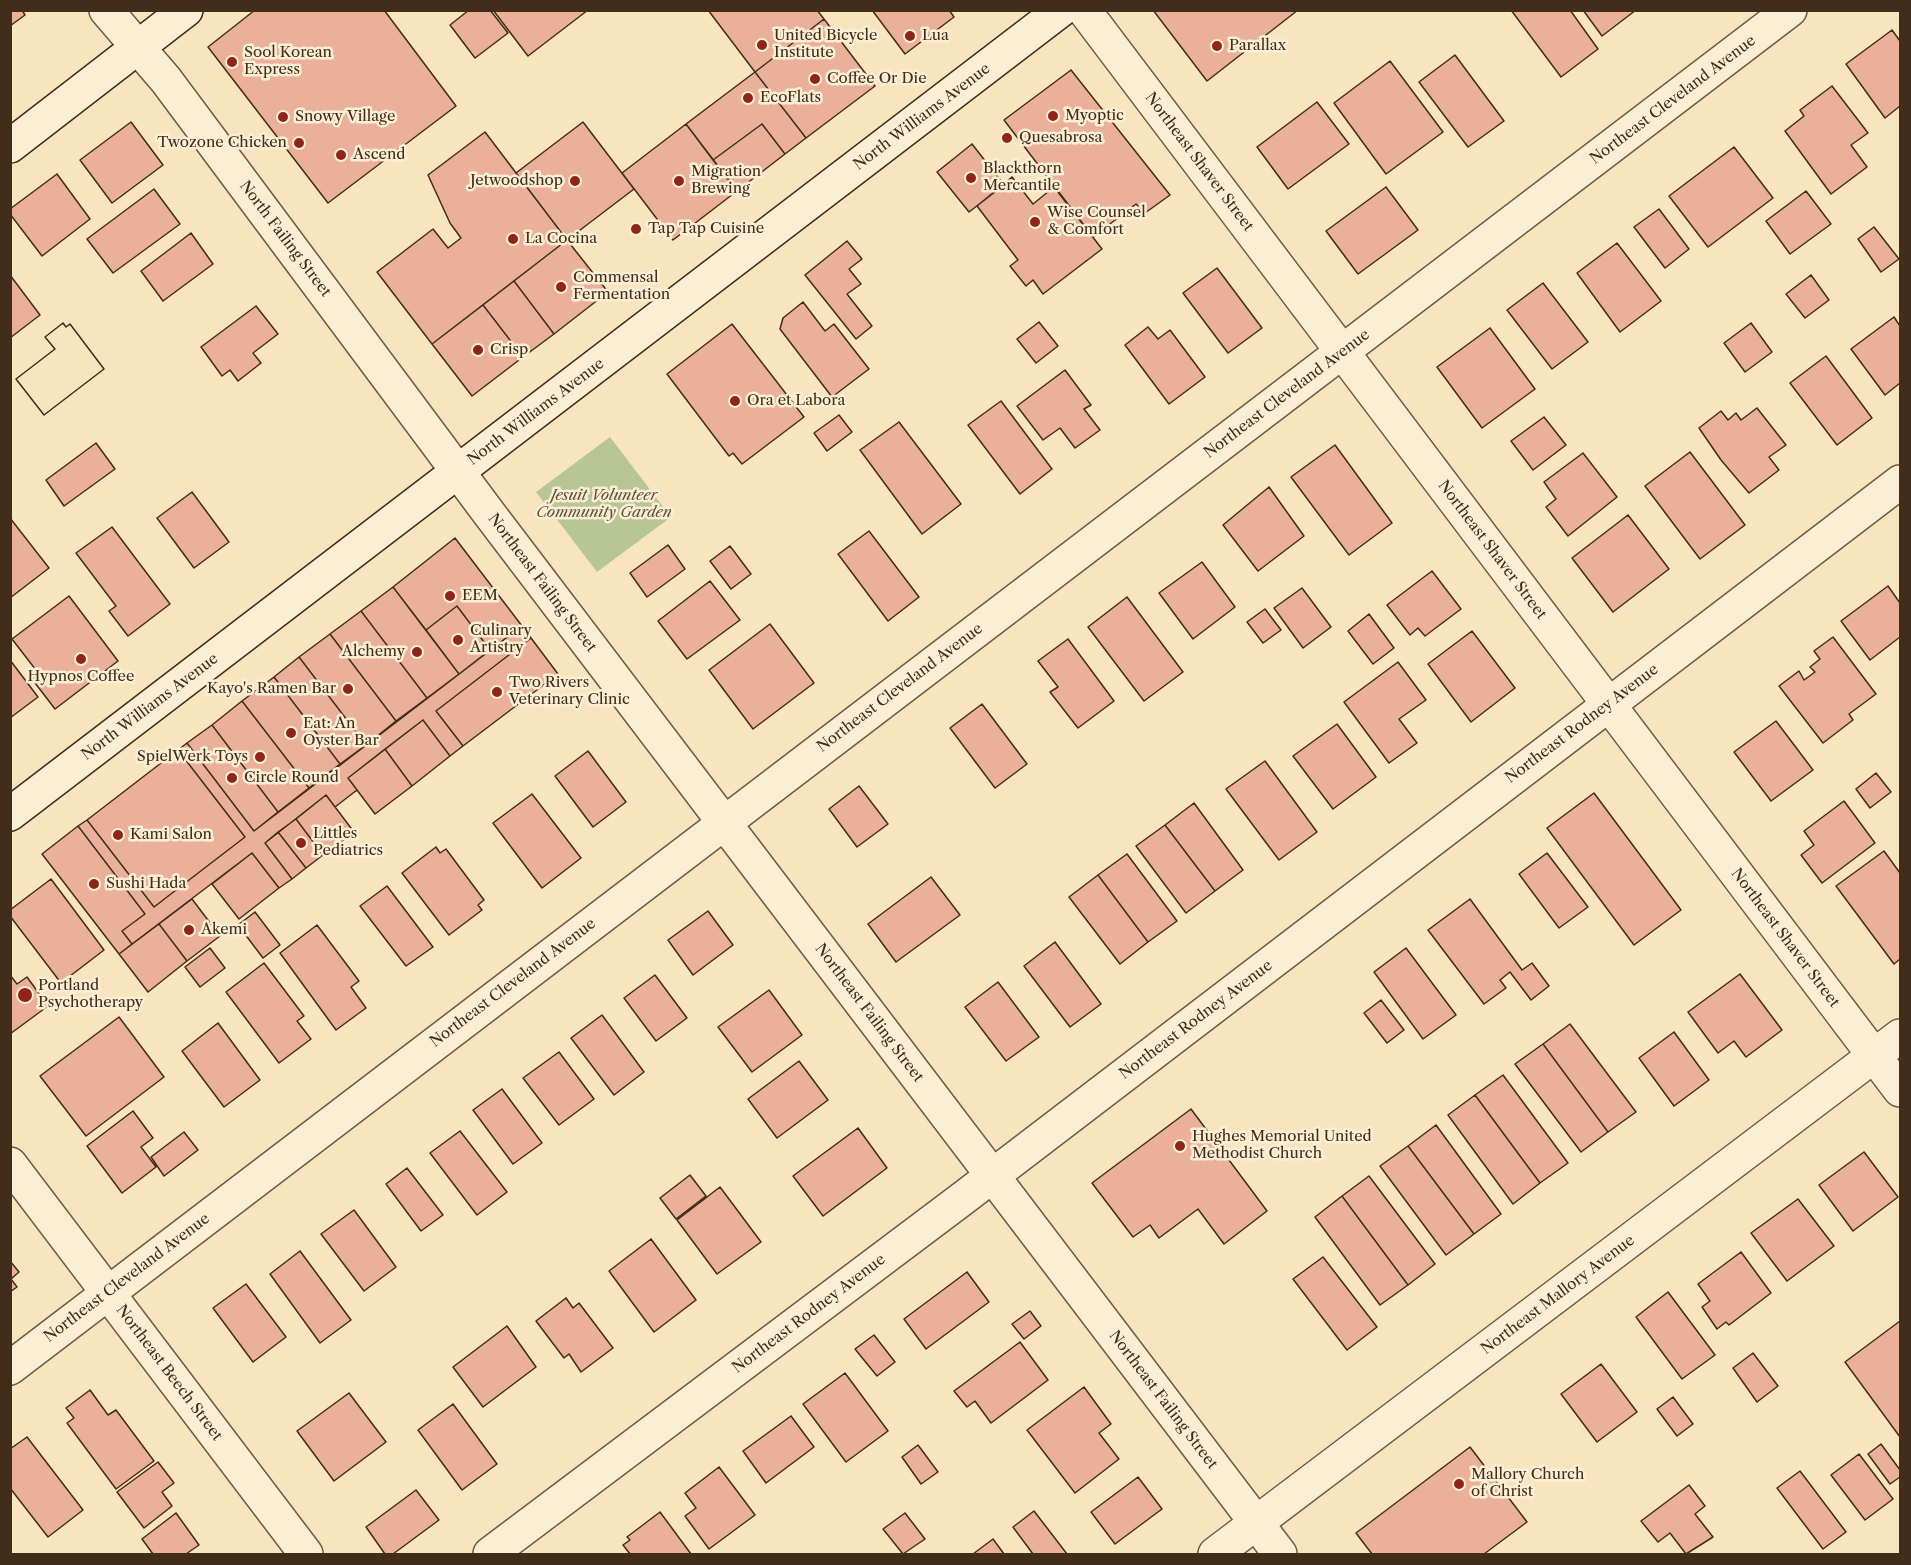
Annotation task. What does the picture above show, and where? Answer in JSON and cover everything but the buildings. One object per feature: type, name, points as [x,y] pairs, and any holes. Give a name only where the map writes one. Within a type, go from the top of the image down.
[{"type":"street","name":"North Failing Street","points":[[106,10],[173,89],[458,472]]},
{"type":"street","points":[[10,146],[139,49],[186,10]]},
{"type":"street","name":"North Williams Avenue","points":[[10,814],[1061,10]]},
{"type":"street","name":"Northeast Shaver Street","points":[[1084,10],[1900,1090]]},
{"type":"street","name":"Northeast Cleveland Avenue","points":[[10,1368],[723,821],[1790,10]]},
{"type":"street","name":"Northeast Failing Street","points":[[458,472],[1280,1554]]},
{"type":"street","name":"Northeast Rodney Avenue","points":[[490,1554],[992,1175],[1900,482]]},
{"type":"street","name":"Northeast Mallory Avenue","points":[[1215,1554],[1900,1036]]},
{"type":"street","name":"Northeast Beech Street","points":[[10,1164],[306,1554]]},
{"type":"green space","name":"Jesuit Volunteer Community Garden","points":[[610,437],[671,517],[597,572],[536,492]]},
{"type":"place","name":"Lua","points":[[910,36]]},
{"type":"place","name":"United Bicycle Institute","points":[[762,45]]},
{"type":"place","name":"Parallax","points":[[1217,46]]},
{"type":"place","name":"Sool Korean Express","points":[[232,62]]},
{"type":"place","name":"Coffee Or Die","points":[[815,79]]},
{"type":"place","name":"EcoFlats","points":[[748,98]]},
{"type":"place","name":"Myoptic","points":[[1053,116]]},
{"type":"place","name":"Snowy Village","points":[[283,117]]},
{"type":"place","name":"Quesabrosa","points":[[1007,138]]},
{"type":"place","name":"Twozone Chicken","points":[[299,143]]},
{"type":"place","name":"Ascend","points":[[341,155]]},
{"type":"place","name":"Blackthorn Mercantile","points":[[971,178]]},
{"type":"place","name":"Jetwoodshop","points":[[575,181]]},
{"type":"place","name":"Migration Brewing","points":[[679,181]]},
{"type":"place","name":"Wise Counsel & Comfort","points":[[1035,222]]},
{"type":"place","name":"Tap Tap Cuisine","points":[[636,229]]},
{"type":"place","name":"La Cocina","points":[[513,239]]},
{"type":"place","name":"Commensal Fermentation","points":[[561,287]]},
{"type":"place","name":"Crisp","points":[[478,350]]},
{"type":"place","name":"Ora et Labora","points":[[735,401]]},
{"type":"place","name":"EEM","points":[[450,596]]},
{"type":"place","name":"Culinary Artistry","points":[[458,640]]},
{"type":"place","name":"Alchemy","points":[[417,652]]},
{"type":"place","name":"Hypnos Coffee","points":[[81,659]]},
{"type":"place","name":"Kayo's Ramen Bar","points":[[348,689]]},
{"type":"place","name":"Two Rivers Veterinary Clinic","points":[[497,692]]},
{"type":"place","name":"Eat: An Oyster Bar","points":[[291,733]]},
{"type":"place","name":"SpielWerk Toys","points":[[260,757]]},
{"type":"place","name":"Circle Round","points":[[232,778]]},
{"type":"place","name":"Kami Salon","points":[[118,835]]},
{"type":"place","name":"Littles Pediatrics","points":[[301,843]]},
{"type":"place","name":"Sushi Hada","points":[[94,884]]},
{"type":"place","name":"Akemi","points":[[189,930]]},
{"type":"place","name":"Portland Psychotherapy","points":[[25,995]]},
{"type":"place","name":"Hughes Memorial United Methodist Church","points":[[1180,1146]]},
{"type":"place","name":"Mallory Church of Christ","points":[[1459,1484]]}]
